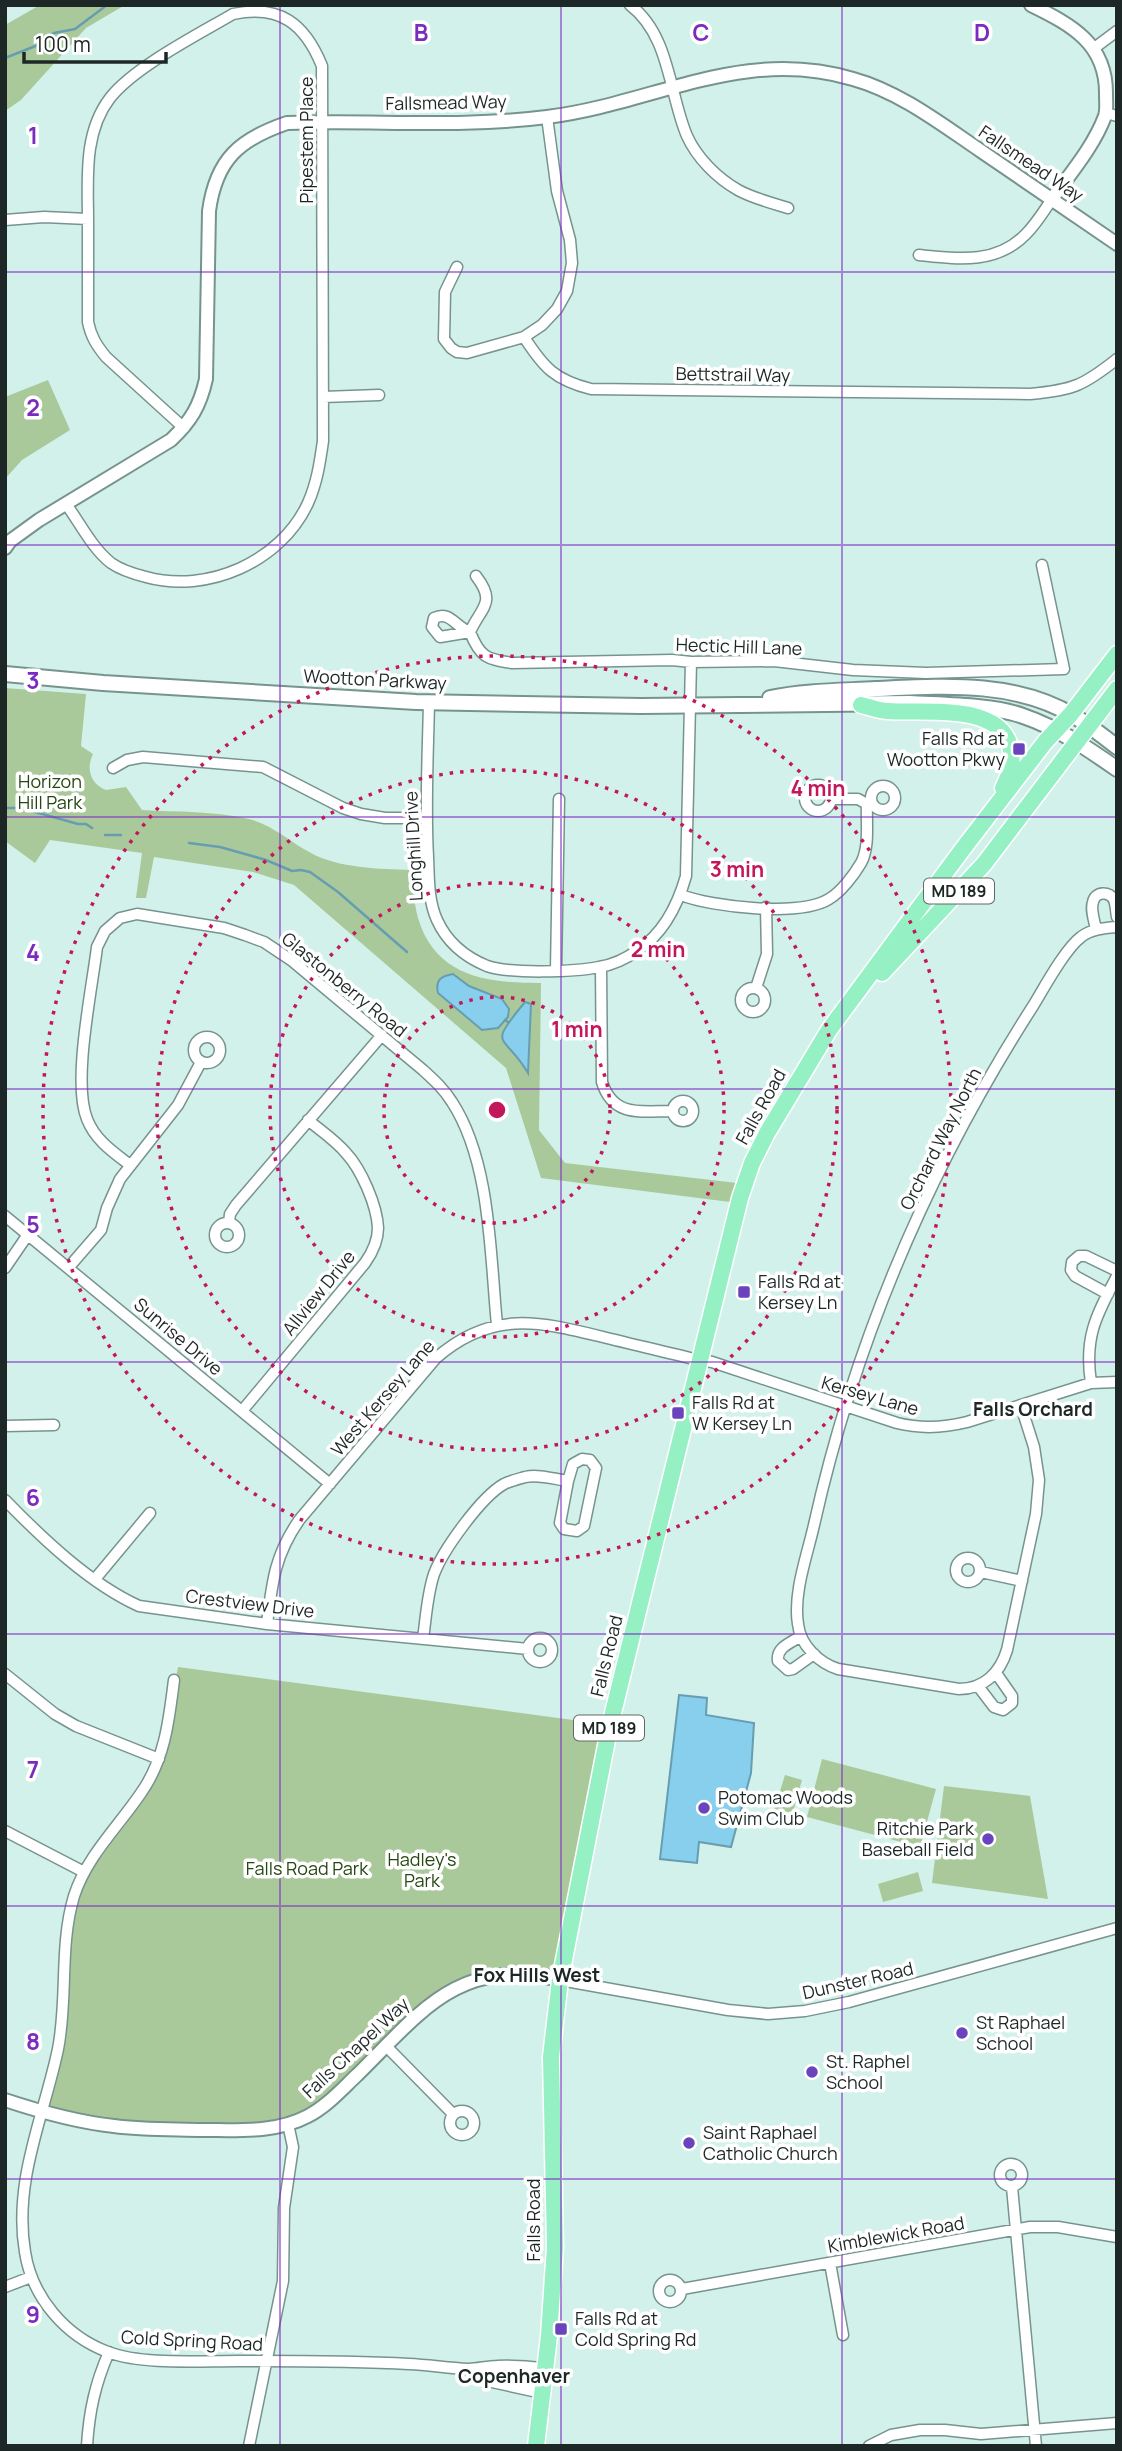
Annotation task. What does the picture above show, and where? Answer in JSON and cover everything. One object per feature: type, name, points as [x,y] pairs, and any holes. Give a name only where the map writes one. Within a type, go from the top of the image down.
[{"type":"main road","name":"Falls Road","points":[[536,2446],[555,2247],[551,2057],[560,1980],[610,1725],[740,1198],[752,1163],[787,1097],[829,1030],[986,819],[1117,654]]},
{"type":"main road","name":"Wootton Parkway","points":[[5,674],[317,697],[429,702],[689,705],[910,703],[972,707],[1021,715],[1077,741],[1117,769]]},
{"type":"main road","name":"Wootton Parkway","points":[[743,704],[796,693],[946,686],[986,688],[1027,696],[1072,714],[1117,747]]},
{"type":"main road","name":"Falls Road","points":[[829,1030],[984,863],[1117,689]]},
{"type":"main road","points":[[861,705],[884,711],[966,715],[984,718],[999,728],[1009,743],[1012,765],[986,819]]},
{"type":"street","points":[[630,5],[652,29],[687,135],[708,167],[738,190],[788,208]]},
{"type":"street","points":[[919,255],[966,261],[1012,246],[1026,234],[1052,200],[1111,114],[1106,79],[1093,49],[1067,22],[1031,5]]},
{"type":"street","name":"Pipestem Place","points":[[66,504],[100,553],[114,565],[157,580],[180,583],[207,580],[232,572],[267,552],[286,534],[307,505],[320,462],[323,441],[322,66],[313,43],[299,28],[282,16],[251,10],[233,14],[134,75],[110,98],[92,139],[87,168],[90,334],[106,357],[184,428]]},
{"type":"street","points":[[1093,49],[1117,31]]},
{"type":"street","name":"Fallsmead Way","points":[[5,548],[10,541],[39,520],[171,440],[184,428],[201,402],[206,379],[211,193],[226,162],[246,141],[261,132],[288,123],[488,122],[547,117],[596,108],[723,74],[760,69],[807,70],[852,78],[924,112],[1117,244]]},
{"type":"street","points":[[457,267],[445,292],[444,339],[451,348],[467,353],[524,337],[542,325],[557,309],[567,291],[572,263],[570,240],[557,191],[547,117]]},
{"type":"street","points":[[5,220],[44,217],[88,219]]},
{"type":"street","name":"Bettstrail Way","points":[[524,337],[548,370],[569,384],[591,389],[1030,394],[1062,391],[1089,381],[1117,359]]},
{"type":"street","points":[[323,397],[379,395]]},
{"type":"street","name":"Hectic Hill Lane","points":[[476,576],[487,594],[487,604],[470,632],[475,647],[487,659],[512,663],[774,661],[853,670],[926,673],[1064,668],[1042,565]]},
{"type":"street","name":"Longhill Drive","points":[[429,702],[426,818],[429,899],[449,940],[467,956],[489,966],[507,970],[601,967],[639,950],[668,920],[681,895],[688,859],[691,662]]},
{"type":"street","points":[[113,768],[127,760],[144,757],[250,765],[283,776],[343,808],[361,814],[385,818],[426,818]]},
{"type":"street","points":[[556,970],[559,799]]},
{"type":"street","points":[[681,895],[716,905],[766,907],[814,906],[832,898],[864,855],[869,803],[858,799],[831,799]]},
{"type":"street","points":[[1096,930],[1092,905],[1096,896],[1101,893],[1109,894],[1113,898],[1117,917]]},
{"type":"street","points":[[757,988],[767,954],[766,907]]},
{"type":"street","name":"Glastonberry Road","points":[[130,1165],[97,1137],[87,1120],[82,1101],[81,1076],[97,947],[105,931],[120,918],[137,914],[223,928],[264,942],[291,960],[382,1035],[441,1087],[454,1105],[480,1172],[486,1202],[496,1325]]},
{"type":"street","name":"Orchard Way North","points":[[801,1636],[797,1616],[800,1588],[824,1480],[845,1406],[898,1262],[936,1178],[978,1096],[1014,1034],[1069,951],[1082,937],[1096,930],[1117,927]]},
{"type":"street","points":[[601,967],[602,1082],[605,1092],[618,1106],[631,1111],[672,1111]]},
{"type":"street","points":[[229,1223],[230,1214],[236,1205],[382,1035]]},
{"type":"street","points":[[69,1267],[101,1230],[116,1189],[130,1165],[178,1105],[201,1062]]},
{"type":"street","name":"Allview Drive","points":[[242,1410],[365,1264],[372,1253],[378,1228],[376,1214],[363,1178],[355,1165],[337,1144],[308,1120]]},
{"type":"street","name":"Sunrise Drive","points":[[5,1216],[29,1233],[330,1484]]},
{"type":"street","points":[[5,1268],[29,1233]]},
{"type":"street","points":[[1091,1383],[1089,1342],[1096,1319],[1108,1294],[1117,1274],[1086,1256],[1079,1256],[1072,1262],[1071,1270],[1075,1276],[1108,1294]]},
{"type":"street","name":"West Kersey Lane","points":[[267,1624],[271,1582],[286,1539],[436,1359],[463,1338],[496,1325],[537,1322],[698,1360]]},
{"type":"street","name":"Kersey Lane","points":[[698,1360],[712,1362],[897,1423],[932,1428],[967,1422],[1091,1383],[1117,1382]]},
{"type":"street","points":[[814,1654],[788,1670],[778,1661],[779,1650],[801,1636],[821,1661],[838,1669],[959,1689],[978,1686],[996,1673],[1007,1650],[1036,1514],[1039,1480],[1034,1447],[1021,1406]]},
{"type":"street","points":[[5,1426],[54,1425]]},
{"type":"street","points":[[586,1458],[594,1463],[596,1468],[584,1526],[573,1531],[564,1528],[560,1519],[568,1481],[573,1464],[577,1460],[586,1458]]},
{"type":"street","points":[[423,1639],[430,1589],[439,1563],[457,1535],[492,1494],[504,1484],[526,1477],[541,1476],[568,1481]]},
{"type":"street","name":"Crestview Drive","points":[[5,1500],[29,1524],[95,1579],[119,1597],[139,1606],[267,1624],[528,1649]]},
{"type":"street","points":[[95,1579],[150,1513]]},
{"type":"street","points":[[981,1572],[1022,1581]]},
{"type":"street","points":[[978,1686],[994,1707],[1003,1710],[1012,1703],[1012,1696],[996,1673]]},
{"type":"street","points":[[5,1674],[55,1714],[76,1726],[159,1759]]},
{"type":"street","name":"Cold Spring Road","points":[[174,1680],[168,1731],[159,1759],[143,1790],[91,1859],[75,1894],[68,1923],[58,2046],[23,2188],[23,2237],[31,2277],[47,2305],[62,2322],[84,2340],[109,2353],[142,2358],[382,2363],[470,2369],[499,2365],[545,2368]]},
{"type":"street","points":[[5,1831],[84,1872]]},
{"type":"street","name":"Dunster Road","points":[[560,1980],[728,2010],[768,2014],[805,2011],[849,2002],[1117,1928]]},
{"type":"street","name":"Falls Chapel Way","points":[[5,2100],[41,2112],[91,2123],[135,2128],[243,2131],[288,2124],[323,2106],[432,2002],[469,1982],[506,1973],[560,1980]]},
{"type":"street","points":[[386,2046],[453,2114]]},
{"type":"street","points":[[249,2446],[283,2281],[284,2208],[293,2147],[288,2124]]},
{"type":"street","points":[[1012,2187],[1036,2446]]},
{"type":"street","name":"Kimblewick Road","points":[[681,2289],[1016,2230],[1058,2227],[1117,2237]]},
{"type":"street","points":[[830,2263],[843,2335]]},
{"type":"street","points":[[5,2287],[31,2277]]},
{"type":"street","points":[[87,2446],[92,2402],[98,2378],[109,2353]]},
{"type":"street","name":"Cold Spring Road","points":[[470,2369],[492,2382],[542,2393]]},
{"type":"street","points":[[869,2446],[891,2435],[920,2430],[981,2434],[1117,2423]]},
{"type":"green space","points":[[40,5],[125,5],[86,28],[21,100],[5,111],[5,25]]},
{"type":"green space","points":[[48,380],[70,430],[22,460],[5,479],[5,397]]},
{"type":"green space","name":"Horizon Hill Park","points":[[5,688],[86,694],[81,746],[93,754],[91,775],[96,784],[106,790],[126,787],[142,810],[236,816],[274,829],[311,853],[334,862],[360,867],[411,870],[418,918],[426,938],[451,965],[484,978],[541,983],[539,1130],[565,1163],[737,1183],[730,1202],[541,1178],[506,1068],[294,885],[253,872],[154,857],[146,898],[136,898],[142,853],[50,840],[35,863],[5,841]]},
{"type":"green space","name":"Falls Road Park","points":[[178,1667],[610,1725],[560,1980],[518,1974],[441,1996],[337,2094],[288,2124],[173,2129],[42,2112],[58,2046],[75,1894],[159,1759]]},
{"type":"green space","points":[[822,1759],[936,1789],[920,1847],[807,1817]]},
{"type":"green space","points":[[785,1775],[802,1780],[791,1819],[773,1814]]},
{"type":"green space","name":"Ritchie Park Baseball Field","points":[[944,1786],[1030,1796],[1048,1899],[932,1883]]},
{"type":"green space","points":[[918,1872],[923,1891],[883,1902],[878,1884]]},
{"type":"water","points":[[453,974],[469,986],[502,999],[509,1009],[508,1017],[498,1028],[482,1030],[438,993],[437,985],[440,979]]},
{"type":"water","points":[[525,1002],[531,1004],[528,1073],[506,1045],[502,1034]]},
{"type":"water","name":"Potomac Woods Swim Club","points":[[679,1695],[707,1698],[706,1715],[754,1723],[751,1773],[731,1847],[699,1842],[697,1863],[660,1859]]},
{"type":"waterway","points":[[5,58],[38,45],[42,39],[54,33],[75,29],[107,5]]},
{"type":"waterway","points":[[5,808],[21,808],[86,824],[92,828]]},
{"type":"waterway","points":[[105,835],[121,835]]},
{"type":"waterway","points":[[189,843],[220,847],[266,860],[292,871],[310,872],[338,892],[407,952]]},
{"type":"place","name":"Falls Rd at Wootton Pkwy","points":[[1019,749]]},
{"type":"place","name":"Falls Rd at Kersey Ln","points":[[744,1292]]},
{"type":"place","name":"Falls Rd at W Kersey Ln","points":[[678,1413]]},
{"type":"place","name":"Potomac Woods Swim Club","points":[[704,1808]]},
{"type":"place","name":"Ritchie Park Baseball Field","points":[[988,1839]]},
{"type":"place","name":"St Raphael School","points":[[962,2033]]},
{"type":"place","name":"St. Raphel School","points":[[812,2072]]},
{"type":"place","name":"Saint Raphael Catholic Church","points":[[689,2143]]},
{"type":"place","name":"Falls Rd at Cold Spring Rd","points":[[561,2329]]},
{"type":"district","name":"Falls Orchard","points":[[1033,1409]]},
{"type":"district","name":"Fox Hills West","points":[[537,1975]]},
{"type":"district","name":"Copenhaver","points":[[514,2376]]},
{"type":"park label","name":"Hadley's Park","points":[[422,1870]]}]
